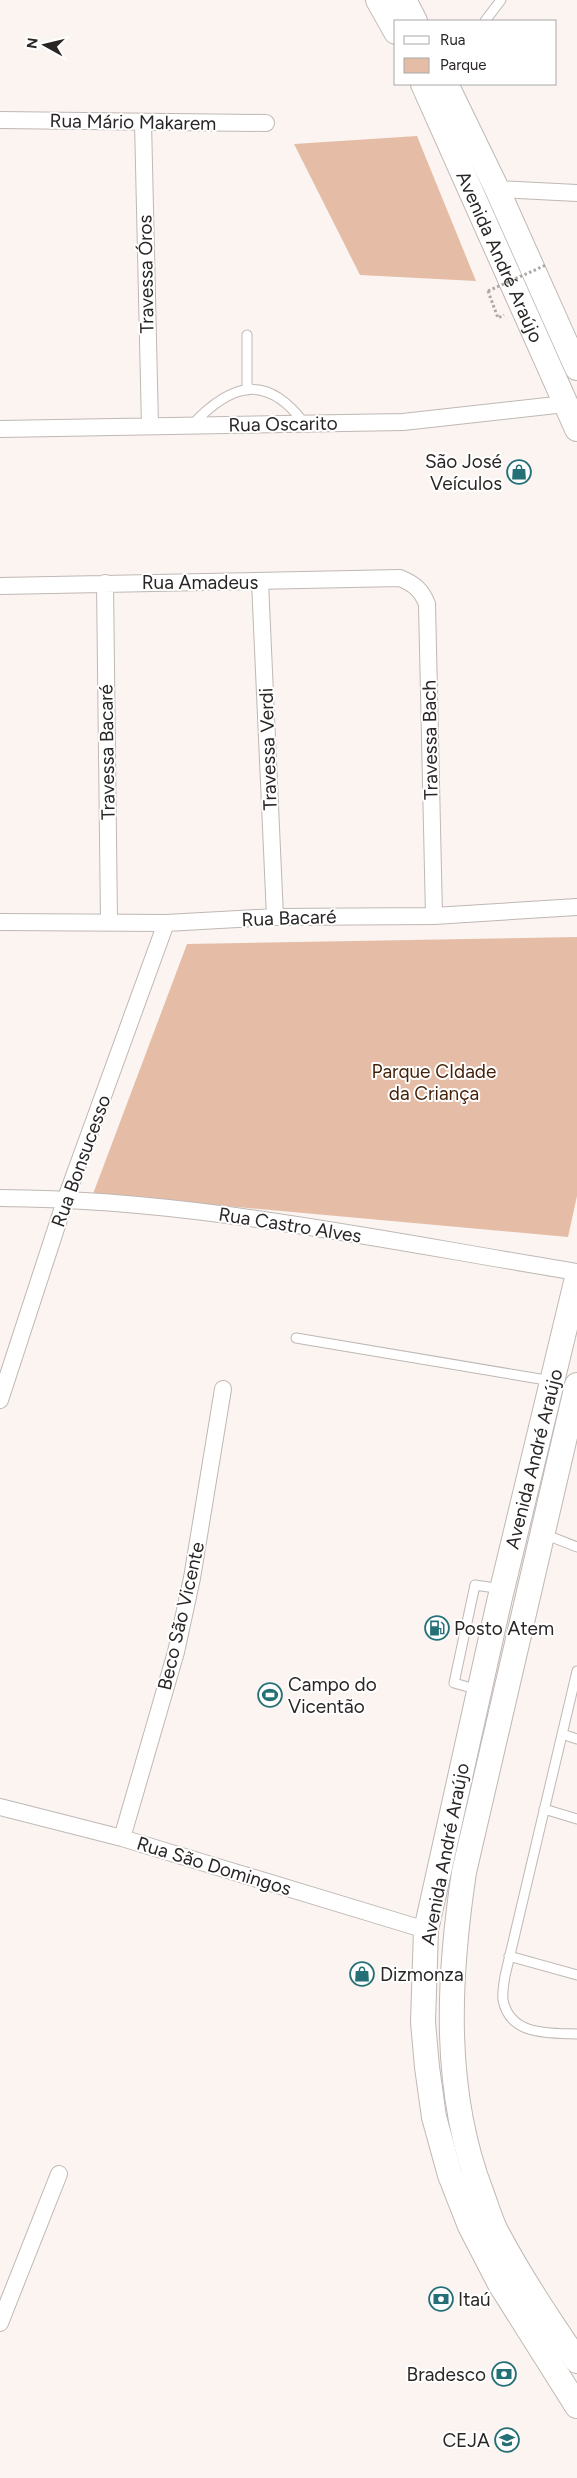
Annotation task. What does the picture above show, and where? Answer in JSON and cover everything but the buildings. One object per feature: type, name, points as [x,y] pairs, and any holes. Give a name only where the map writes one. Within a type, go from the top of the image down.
[{"type":"main road","points":[[378,0],[394,28]]},
{"type":"main road","points":[[404,0],[414,20]]},
{"type":"main road","name":"Avenida André Araújo","points":[[423,85],[577,429]]},
{"type":"main road","name":"Avenida André Araújo","points":[[450,87],[577,368]]},
{"type":"main road","name":"Avenida André Araújo","points":[[577,1278],[502,1589],[426,1930],[424,2022],[426,2067],[434,2117],[450,2175],[470,2226],[500,2284],[577,2406]]},
{"type":"main road","name":"Avenida André Araújo","points":[[577,1385],[464,1872],[454,1938],[452,1999],[453,2060],[460,2116],[472,2169],[494,2228],[539,2304],[577,2361]]},
{"type":"street","name":"Rua Mário Makarem","points":[[0,120],[266,123]]},
{"type":"street","name":"Travessa Óros","points":[[143,122],[150,426]]},
{"type":"street","points":[[497,189],[576,192]]},
{"type":"street","name":"Rua Oscarito","points":[[0,429],[403,422],[565,404]]},
{"type":"street","name":"Rua Amadeus","points":[[0,586],[400,578]]},
{"type":"street","name":"Travessa Bach","points":[[400,578],[421,590],[427,604],[434,916]]},
{"type":"street","name":"Travessa Verdi","points":[[260,582],[275,917]]},
{"type":"street","name":"Travessa Bacaré","points":[[106,583],[108,922]]},
{"type":"street","name":"Rua Bacaré","points":[[0,922],[166,923],[275,917],[434,916],[577,907]]},
{"type":"street","name":"Rua Bonsucesso","points":[[1,1396],[66,1198],[166,923]]},
{"type":"street","name":"Rua Castro Alves","points":[[0,1198],[66,1198],[205,1210],[577,1272]]},
{"type":"street","name":"Beco São Vicente","points":[[122,1838],[176,1652],[192,1578],[222,1389]]},
{"type":"street","name":"Rua São Domingos","points":[[0,1807],[122,1838],[426,1930]]},
{"type":"street","points":[[0,2323],[60,2174]]},
{"type":"lane","points":[[486,20],[501,0]]},
{"type":"lane","points":[[247,335],[247,390]]},
{"type":"lane","points":[[192,426],[207,409],[218,401],[237,392],[247,390],[259,390],[276,394],[291,405],[304,423]]},
{"type":"lane","points":[[296,1338],[552,1381]]},
{"type":"lane","points":[[542,1533],[577,1547]]},
{"type":"lane","points":[[577,1671],[509,1956],[503,2000],[513,2021],[526,2029],[577,2034]]},
{"type":"lane","points":[[562,1734],[577,1739]]},
{"type":"lane","points":[[544,1808],[577,1818]]},
{"type":"lane","points":[[509,1956],[577,1975]]},
{"type":"path","points":[[498,318],[488,292],[546,265]]},
{"type":"green space","points":[[417,136],[476,281],[360,275],[294,144]]},
{"type":"green space","name":"Parque CIdade da Criança","points":[[577,937],[577,1196],[568,1237],[93,1194],[187,944]]},
{"type":"place","name":"São José Veículos","points":[[519,472]]},
{"type":"place","name":"Posto Atem","points":[[437,1628]]},
{"type":"place","name":"Campo do Vicentão","points":[[270,1695]]},
{"type":"place","name":"Dizmonza","points":[[362,1974]]},
{"type":"place","name":"Itaú","points":[[441,2299]]},
{"type":"place","name":"Bradesco","points":[[504,2374]]},
{"type":"place","name":"CEJA","points":[[507,2440]]}]
